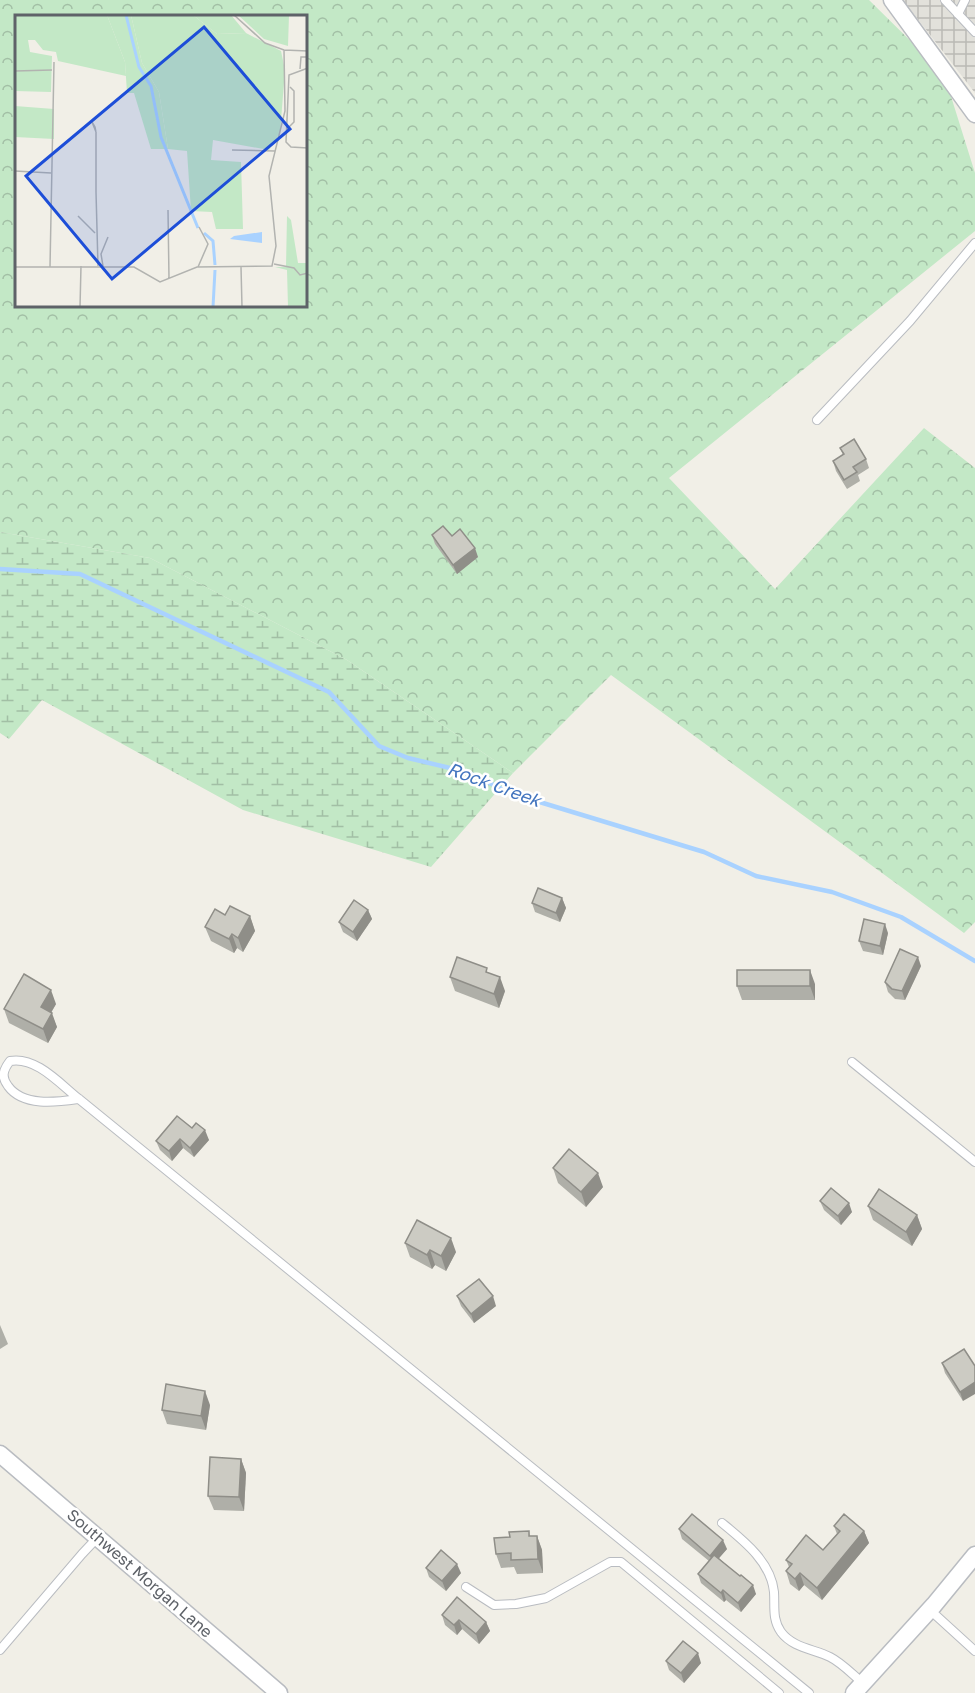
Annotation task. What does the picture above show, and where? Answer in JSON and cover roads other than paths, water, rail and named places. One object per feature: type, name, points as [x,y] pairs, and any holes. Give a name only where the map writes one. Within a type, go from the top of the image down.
[{"type":"street","points":[[892,0],[975,114]]},
{"type":"street","name":"Southwest Morgan Lane","points":[[0,1454],[279,1693]]},
{"type":"street","points":[[858,1688],[930,1610],[975,1554]]},
{"type":"lane","points":[[945,0],[975,32]]},
{"type":"lane","points":[[958,14],[965,0]]},
{"type":"lane","points":[[817,420],[910,321],[975,243]]},
{"type":"lane","points":[[79,1099],[58,1102],[21,1098],[4,1081],[4,1070],[10,1061],[31,1063],[79,1099],[809,1693]]},
{"type":"lane","points":[[852,1062],[975,1162]]},
{"type":"lane","points":[[722,1523],[750,1547],[767,1569],[774,1592],[776,1623],[783,1634],[796,1644],[833,1658],[858,1688]]},
{"type":"lane","points":[[0,1650],[98,1537]]},
{"type":"lane","points":[[466,1587],[494,1605],[516,1604],[546,1598],[610,1562],[621,1562],[779,1693]]},
{"type":"lane","points":[[930,1610],[975,1651]]},
{"type":"waterway","name":"Rock Creek","points":[[0,569],[80,574],[329,692],[379,746],[408,758],[467,772],[510,793],[704,852],[756,876],[832,892],[901,917],[975,961]]}]
